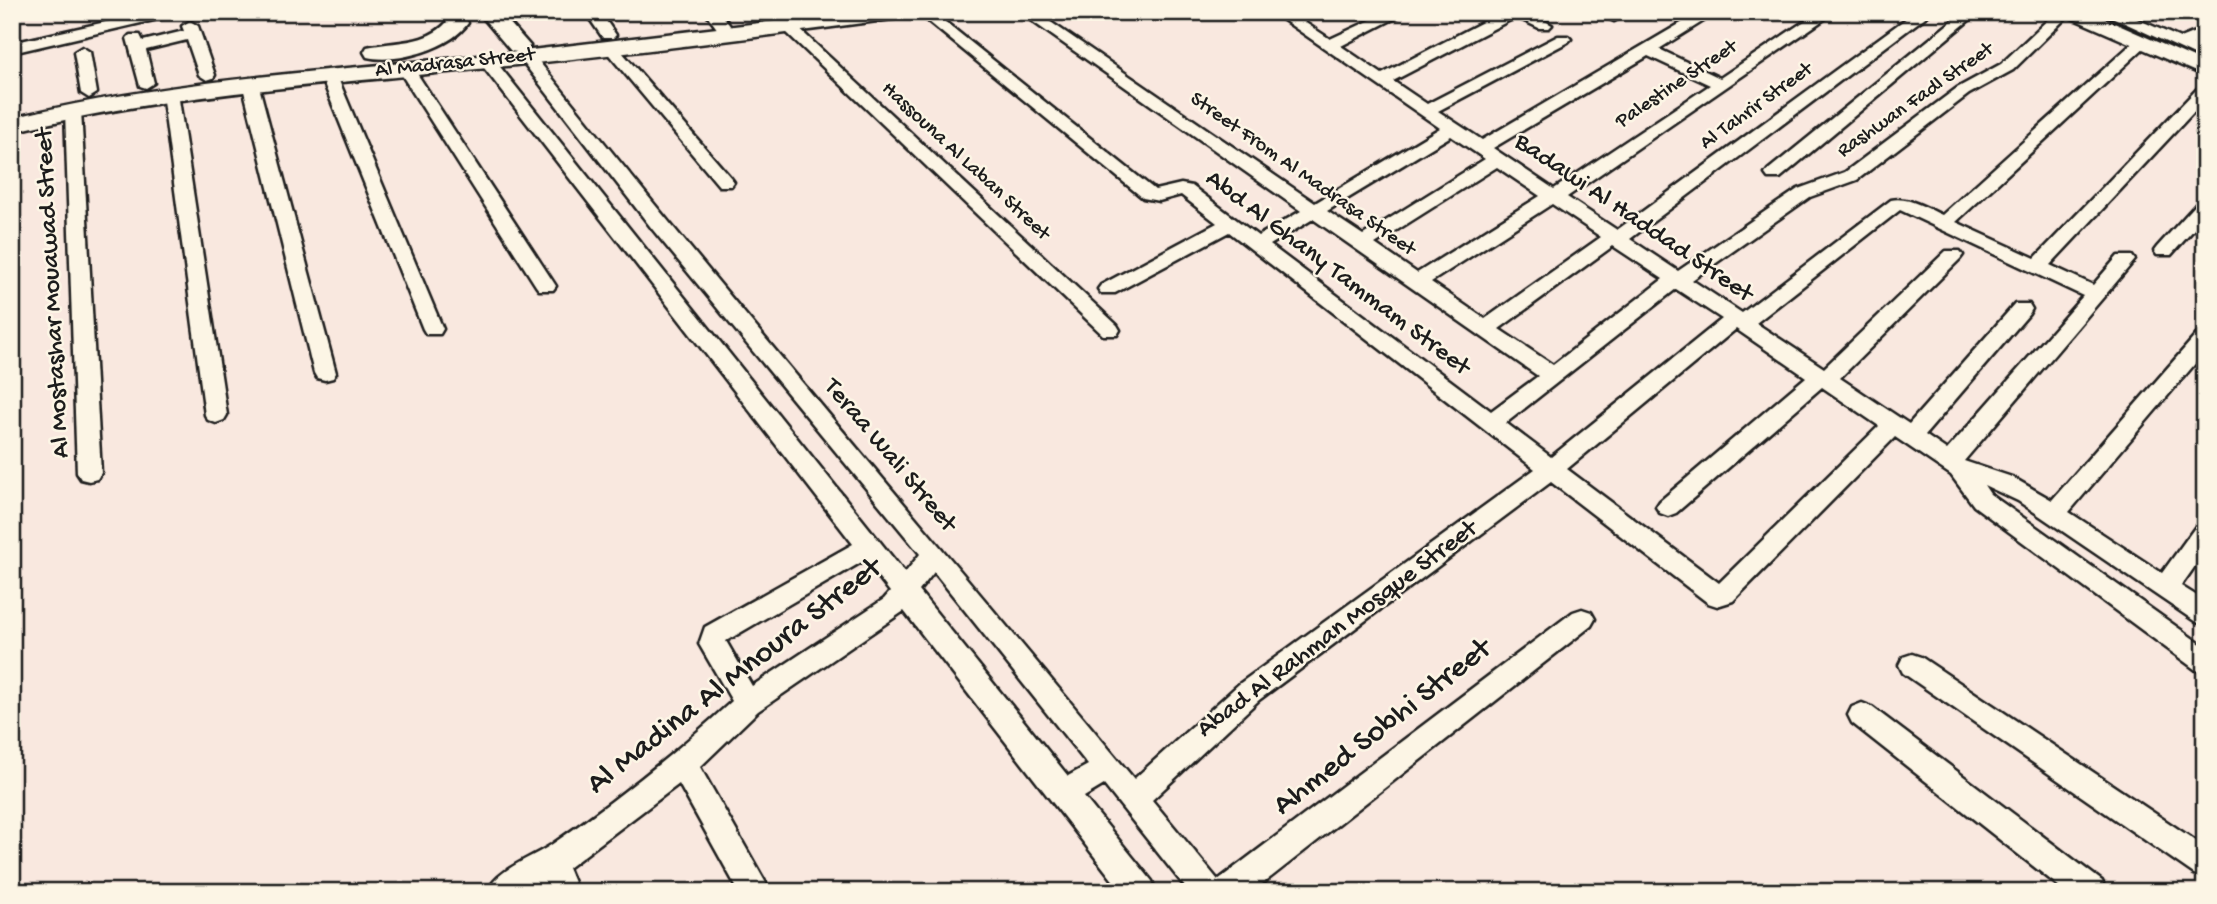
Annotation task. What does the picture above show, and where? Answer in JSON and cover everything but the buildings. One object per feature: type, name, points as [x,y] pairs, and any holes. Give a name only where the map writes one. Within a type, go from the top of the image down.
[{"type":"main road","points":[[292,66],[423,45],[453,31],[458,23],[454,12]]},
{"type":"main road","name":"Teraa Wali Street","points":[[488,12],[523,51]]},
{"type":"main road","name":"Al Madrasa Street","points":[[17,117],[89,93],[207,75],[292,66],[523,51],[609,41],[720,23],[800,16],[900,12]]},
{"type":"main road","name":"Al Madrasa Street","points":[[17,117],[250,83],[487,61],[523,51]]},
{"type":"street","points":[[81,12],[86,32]]},
{"type":"street","points":[[592,12],[609,41],[725,182]]},
{"type":"street","name":"Abd Al Ghany Tammam Street","points":[[924,12],[1149,194],[1160,197],[1177,190],[1186,190],[1717,596],[1724,594],[1902,431]]},
{"type":"street","name":"Street From Al Madrasa Street","points":[[1026,12],[1553,376]]},
{"type":"street","name":"Badawi Al Haddad Street","points":[[1279,12],[1954,466]]},
{"type":"street","points":[[1329,46],[1400,12]]},
{"type":"street","points":[[1381,81],[1515,12],[1544,25]]},
{"type":"street","points":[[1362,244],[1489,154],[1647,50],[1711,12]]},
{"type":"street","name":"Palestine Street","points":[[1417,282],[1553,196],[1828,12]]},
{"type":"street","name":"Al Tahrir Street","points":[[1485,329],[1615,238],[1925,12]]},
{"type":"street","points":[[1774,174],[1972,12]]},
{"type":"street","name":"Rashwan Fadl Street","points":[[1677,280],[1804,193],[1851,176],[1963,91],[2007,66],[2065,12]]},
{"type":"street","points":[[2073,12],[2205,70]]},
{"type":"street","points":[[2108,12],[2205,55]]},
{"type":"street","points":[[12,48],[168,13]]},
{"type":"street","name":"Hassouna Al Laban Street","points":[[800,16],[1110,330]]},
{"type":"street","points":[[146,83],[136,43],[191,30],[207,75]]},
{"type":"street","points":[[2181,44],[2205,32]]},
{"type":"street","points":[[1426,111],[1563,38]]},
{"type":"street","points":[[2096,294],[1944,223],[2142,42]]},
{"type":"street","points":[[1647,50],[1719,83]]},
{"type":"street","name":"Teraa Wali Street","points":[[523,51],[660,226],[934,554],[1208,892]]},
{"type":"street","points":[[82,52],[89,93]]},
{"type":"street","points":[[487,61],[906,590],[1141,892]]},
{"type":"street","points":[[406,69],[545,286]]},
{"type":"street","points":[[329,76],[433,329]]},
{"type":"street","points":[[250,83],[325,373]]},
{"type":"street","points":[[2038,267],[2205,90]]},
{"type":"street","points":[[170,93],[216,415]]},
{"type":"street","name":"Al Mostashar Mouawad Street","points":[[73,110],[89,473]]},
{"type":"street","points":[[1257,245],[1452,128]]},
{"type":"street","name":"Abad Al Rahman Mosque Street","points":[[1133,799],[1172,760],[1249,692],[1551,470],[1739,321],[1892,205],[1903,205],[1944,223]]},
{"type":"street","points":[[2164,251],[2205,205]]},
{"type":"street","points":[[1108,289],[1230,224]]},
{"type":"street","points":[[1668,507],[1823,378],[1953,255]]},
{"type":"street","points":[[1954,466],[2125,260]]},
{"type":"street","points":[[1490,423],[1677,280]]},
{"type":"street","points":[[1902,431],[2022,309]]},
{"type":"street","points":[[2054,514],[2205,338]]},
{"type":"street","points":[[1954,466],[2004,483],[2202,612]]},
{"type":"street","points":[[1954,466],[1982,500],[2205,662]]},
{"type":"street","points":[[2165,588],[2205,533]]},
{"type":"street","points":[[748,703],[712,644],[716,632],[870,546]]},
{"type":"street","name":"Al Madina Al Mnoura Street","points":[[502,892],[550,863],[620,814],[683,764],[748,703],[893,606],[934,554]]},
{"type":"street","name":"Ahmed Sobhi Street","points":[[1227,892],[1582,619]]},
{"type":"street","points":[[1912,665],[2205,864]]},
{"type":"street","points":[[1862,715],[2091,892]]},
{"type":"street","points":[[683,764],[756,892]]},
{"type":"street","points":[[1065,794],[1108,768]]},
{"type":"street","points":[[550,863],[563,892]]}]
